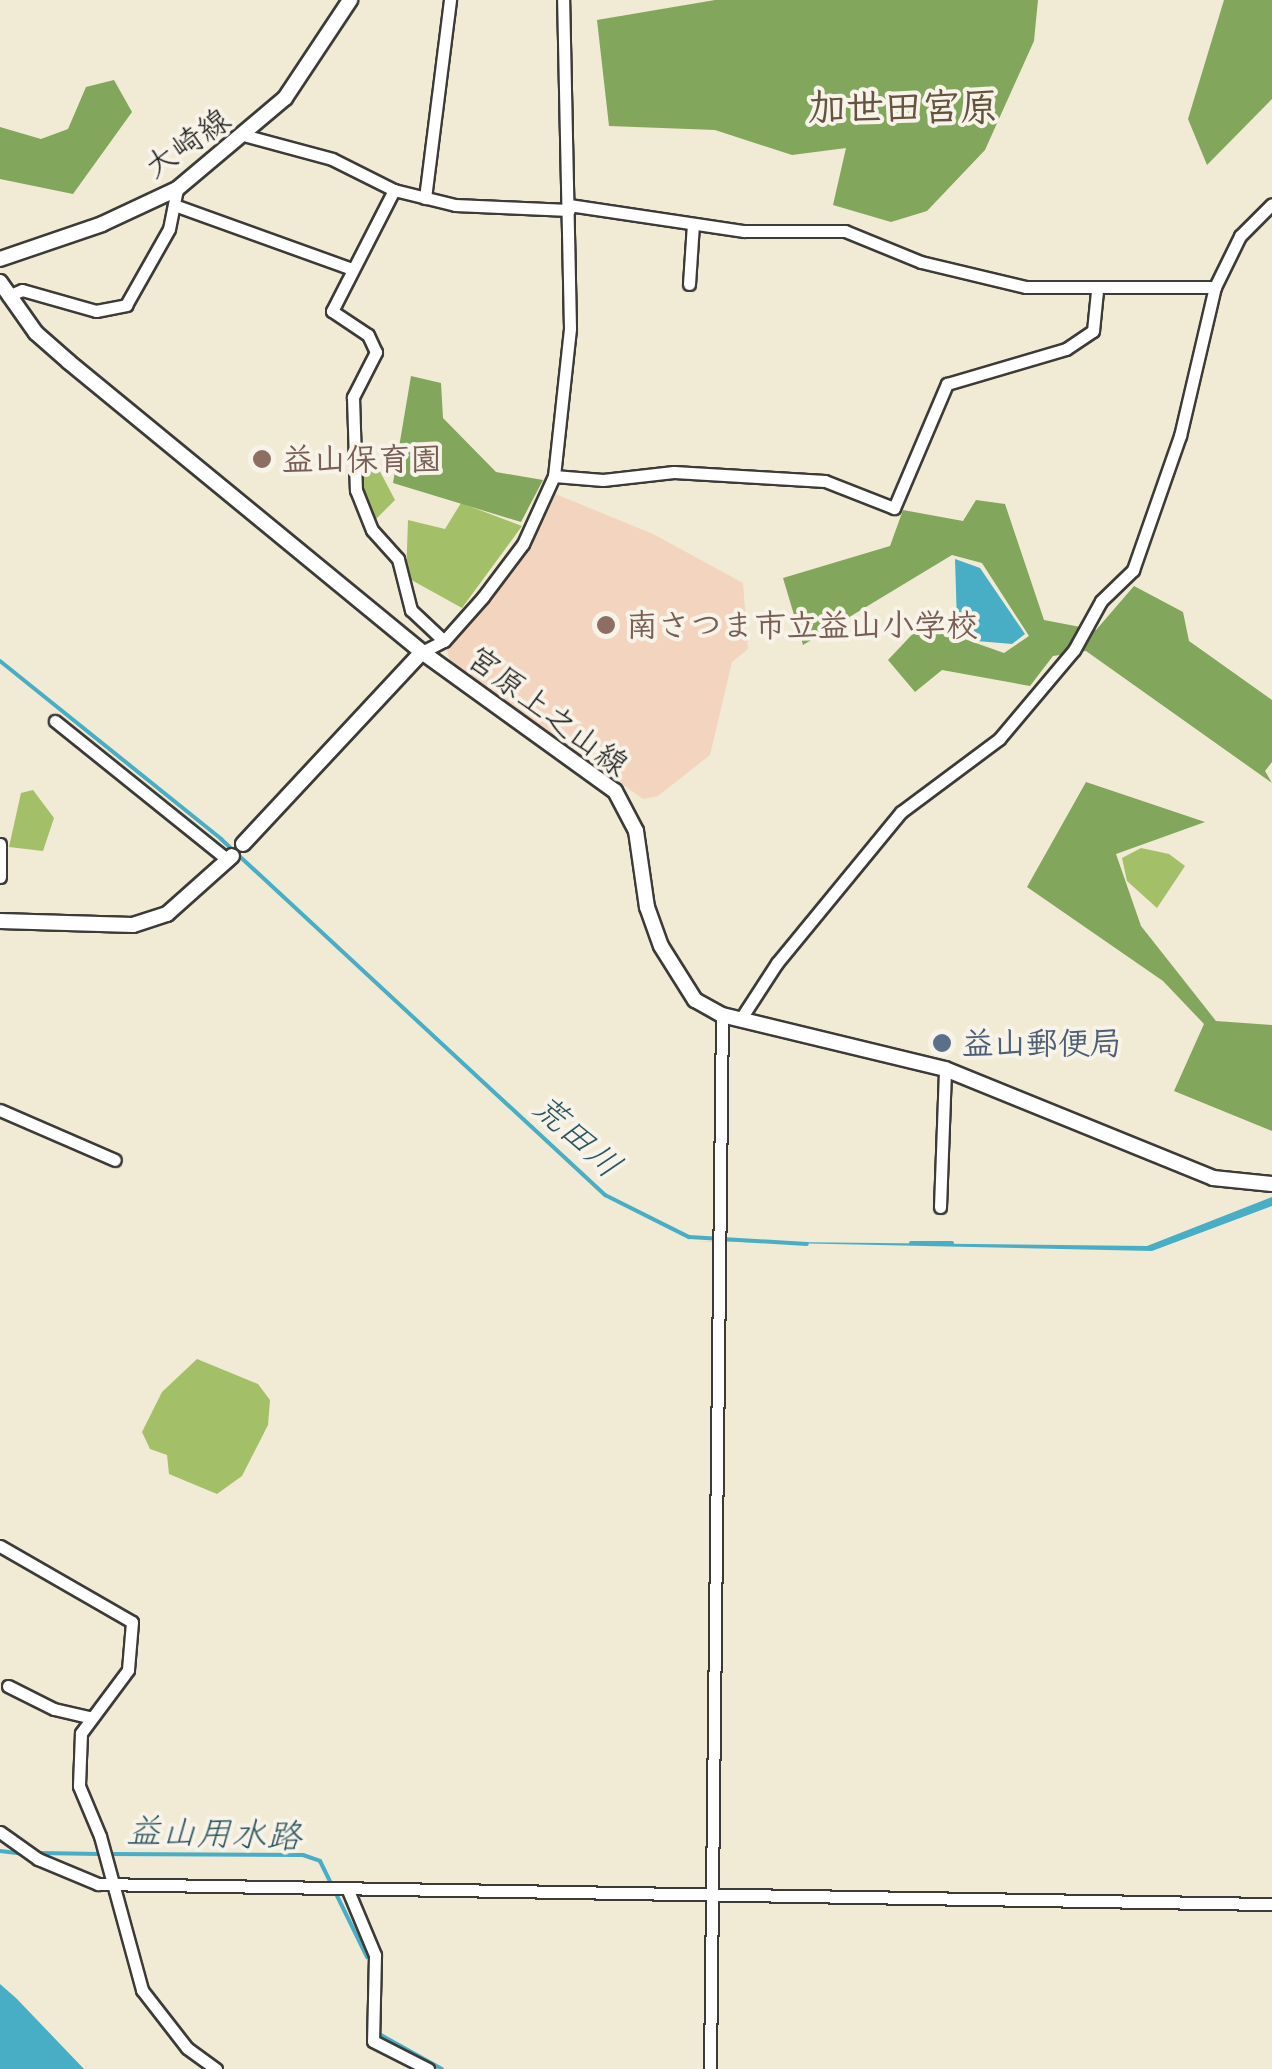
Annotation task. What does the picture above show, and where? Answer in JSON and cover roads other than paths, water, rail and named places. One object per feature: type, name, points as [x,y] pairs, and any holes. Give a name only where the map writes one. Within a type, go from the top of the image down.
[{"type":"street","name":"大崎線","points":[[0,258],[102,224],[176,188],[247,136],[310,68],[350,0]]},
{"type":"street","points":[[426,198],[450,0]]},
{"type":"street","points":[[0,920],[133,924],[167,914],[244,844],[422,652],[444,641],[522,544],[554,476],[570,328],[563,0]]},
{"type":"street","points":[[247,136],[332,159],[394,190],[426,198],[569,208],[694,224],[845,232],[981,279],[1097,290],[1215,287]]},
{"type":"street","points":[[8,296],[22,290],[96,311],[126,306],[176,206],[176,188]]},
{"type":"street","points":[[394,190],[349,268],[332,312],[368,335],[377,360],[354,397],[356,490],[372,530],[398,559],[411,610],[444,641]]},
{"type":"street","points":[[740,1020],[777,963],[900,812],[999,738],[1074,650],[1088,617],[1134,570],[1180,436],[1215,287],[1240,236],[1272,204]]},
{"type":"street","points":[[176,206],[349,268]]},
{"type":"street","points":[[689,284],[694,224]]},
{"type":"street","name":"宮原上之山線","points":[[0,282],[68,362],[422,652],[615,792],[636,832],[647,907],[668,963],[695,1000],[722,1015],[945,1070],[1158,1160],[1238,1184],[1272,1184]]},
{"type":"street","points":[[554,476],[603,480],[674,472],[824,481],[894,508],[947,384],[1066,349],[1093,330],[1097,290]]},
{"type":"street","points":[[55,721],[230,858]]},
{"type":"street","points":[[0,844],[0,877]]},
{"type":"street","points":[[710,2069],[708,1894],[722,1228],[722,1015]]},
{"type":"street","points":[[940,1207],[945,1070]]},
{"type":"street","points":[[0,1110],[115,1160]]},
{"type":"street","points":[[0,1546],[132,1622],[128,1670],[90,1717],[76,1767],[142,1990],[187,2048],[216,2069]]},
{"type":"street","points":[[8,1686],[54,1709],[90,1717]]},
{"type":"street","points":[[0,1832],[38,1859],[109,1884],[1272,1904]]},
{"type":"street","points":[[347,1888],[375,1956],[373,2041],[428,2069]]},
{"type":"water","points":[[955,559],[980,568],[1025,634],[1012,644],[977,641],[957,622]]},
{"type":"water","points":[[1272,1197],[1272,1206],[1152,1251],[696,1241],[1147,1246]]},
{"type":"water","points":[[0,1984],[16,1998],[84,2069],[0,2069]]},
{"type":"waterway","name":"荒田川","points":[[0,661],[221,839],[605,1195],[689,1237],[807,1244]]},
{"type":"waterway","name":"荒田川","points":[[911,1243],[952,1243]]},
{"type":"waterway","name":"益山用水路","points":[[0,1851],[25,1854]]},
{"type":"waterway","name":"益山用水路","points":[[40,1853],[100,1854]]},
{"type":"waterway","name":"益山用水路","points":[[110,1854],[303,1855],[320,1861],[367,1957]]},
{"type":"waterway","name":"益山用水路","points":[[379,2034],[442,2069]]},
{"type":"place","name":"益山保育園","points":[[262,459]]},
{"type":"place","name":"南さつま市立益山小学校","points":[[606,625]]},
{"type":"place","name":"益山郵便局","points":[[942,1043]]},
{"type":"district","name":"加世田宮原","points":[[903,107]]}]
